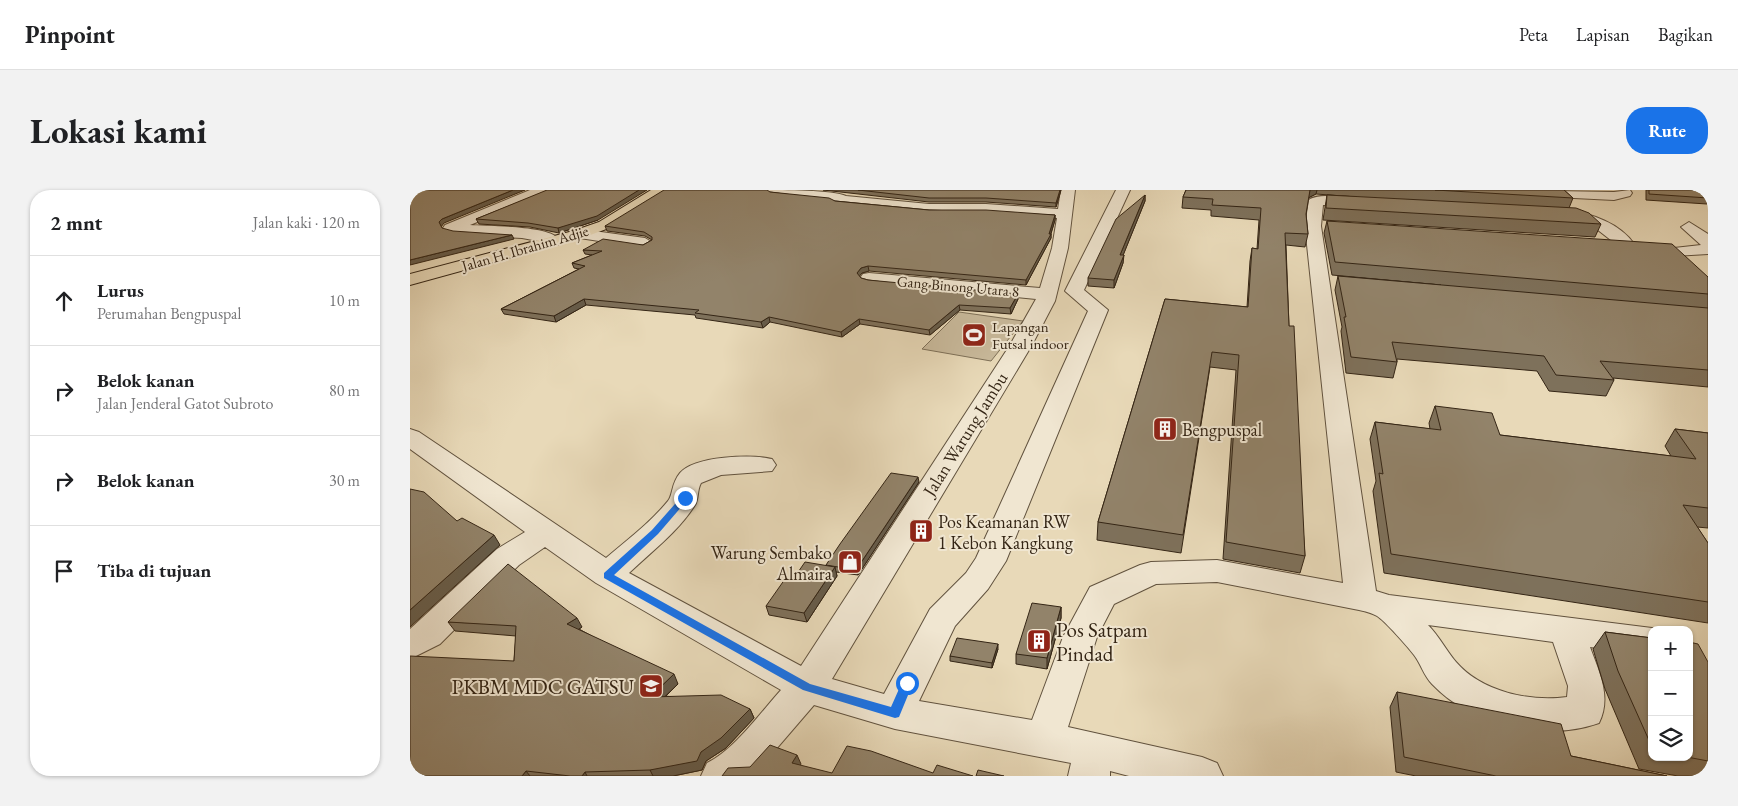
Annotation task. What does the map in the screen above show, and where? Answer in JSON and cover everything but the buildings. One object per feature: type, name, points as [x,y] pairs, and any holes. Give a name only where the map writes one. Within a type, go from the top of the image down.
[{"type":"main road","name":"Jalan H. Ibrahim Adjie","points":[[410,273],[549,238],[602,215],[644,190]]},
{"type":"main road","name":"Jalan H. Ibrahim Adjie","points":[[410,280],[579,234],[604,225],[661,190]]},
{"type":"street","points":[[543,190],[507,203],[451,228],[522,233],[549,238]]},
{"type":"street","points":[[771,190],[846,193]]},
{"type":"street","points":[[895,713],[907,683],[942,618],[972,587],[990,562],[1098,310],[1074,290],[1124,190]]},
{"type":"street","points":[[1497,190],[1614,196],[1625,194],[1622,190]]},
{"type":"street","points":[[846,193],[836,199],[929,208],[986,208],[1066,202]]},
{"type":"street","points":[[1382,203],[1316,200],[1323,226],[1375,603],[1426,645],[1444,673],[1467,692],[1494,706],[1548,716],[1586,711],[1586,686],[1567,631]]},
{"type":"street","name":"Jalan Warung Jambu","points":[[722,776],[730,772],[817,690],[1021,345],[1047,294],[1060,248],[1066,202]]},
{"type":"street","points":[[1552,214],[1588,219],[1613,230],[1627,245]]},
{"type":"street","points":[[1688,227],[1708,242]]},
{"type":"street","points":[[579,234],[646,243]]},
{"type":"street","points":[[1598,243],[1645,247]]},
{"type":"street","points":[[1663,248],[1680,252],[1708,249]]},
{"type":"street","points":[[1680,252],[1697,267]]},
{"type":"street","name":"Gang Binong Utara 8","points":[[869,278],[1047,294]]},
{"type":"street","points":[[410,437],[607,575],[817,690],[895,713],[1044,740],[1092,763],[1202,776]]},
{"type":"street","points":[[607,575],[655,532],[682,503],[685,498],[686,485],[690,478],[714,468],[763,465]]},
{"type":"street","points":[[410,645],[428,635],[508,557],[546,532]]},
{"type":"street","points":[[1044,740],[1080,637],[1102,596],[1151,573],[1217,571],[1375,603],[1648,641]]},
{"type":"shaded area","name":"Lapangan Futsal indoor","points":[[959,312],[1023,321],[991,361],[922,349]]},
{"type":"place","name":"Lapangan Futsal indoor","points":[[974,335]]},
{"type":"place","name":"Bengpuspal","points":[[1165,429]]},
{"type":"place","name":"Pos Keamanan RW 1 Kebon Kangkung","points":[[921,531]]},
{"type":"place","name":"Warung Sembako Almaira","points":[[850,562]]},
{"type":"place","name":"Pos Satpam Pindad","points":[[1039,641]]},
{"type":"place","name":"PKBM MDC GATSU","points":[[651,686]]},
{"type":"route","points":[[685,498],[655,532],[607,575],[807,687],[895,713],[907,683]]}]
